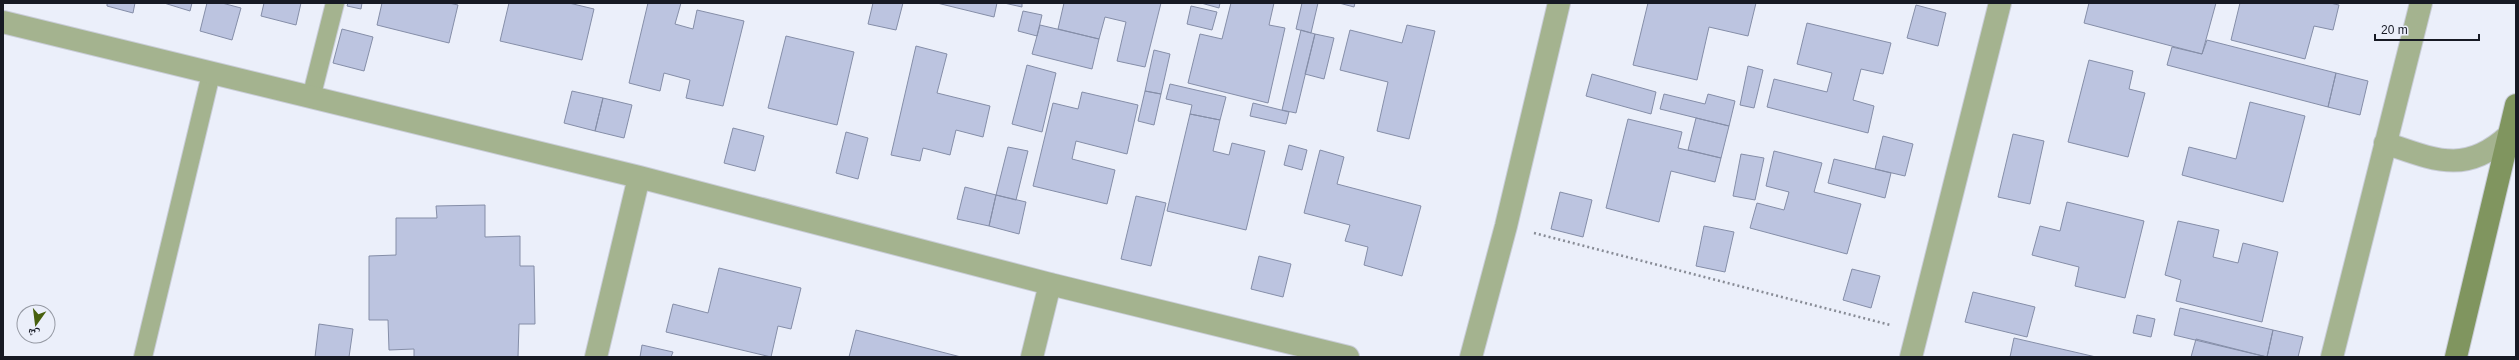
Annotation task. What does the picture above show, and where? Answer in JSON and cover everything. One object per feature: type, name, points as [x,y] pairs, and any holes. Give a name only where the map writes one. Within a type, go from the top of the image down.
[{"type":"main road","points":[[2456,357],[2516,104]]},
{"type":"street","points":[[1471,357],[1506,226],[1559,3]]},
{"type":"street","points":[[1911,357],[2000,3]]},
{"type":"street","points":[[2332,357],[2421,3]]},
{"type":"street","points":[[3,22],[211,74],[639,177],[1050,284],[1348,357]]},
{"type":"street","points":[[2385,143],[2441,160],[2471,160],[2491,151],[2508,136]]},
{"type":"street","points":[[596,357],[639,177]]},
{"type":"street","points":[[1032,357],[1050,284]]},
{"type":"lane","points":[[311,98],[335,3]]},
{"type":"lane","points":[[143,357],[211,74]]},
{"type":"path","points":[[1506,226],[1917,332]]},
{"type":"building","points":[[107,3],[135,3],[133,13],[107,6]]},
{"type":"building","points":[[164,3],[192,3],[190,11]]},
{"type":"building","points":[[207,3],[222,3],[241,8],[232,40],[200,31]]},
{"type":"building","points":[[264,3],[301,3],[296,25],[261,16]]},
{"type":"building","points":[[348,3],[362,3],[361,9],[347,6]]},
{"type":"building","points":[[382,3],[449,3],[458,5],[449,43],[377,25]]},
{"type":"building","points":[[509,3],[569,3],[594,9],[582,60],[500,41]]},
{"type":"building","points":[[648,3],[681,3],[675,24],[693,29],[697,10],[744,21],[723,106],[686,98],[690,80],[664,73],[660,91],[629,83]]},
{"type":"building","points":[[873,3],[903,3],[896,30],[868,24]]},
{"type":"building","points":[[937,3],[997,3],[994,17]]},
{"type":"building","points":[[1004,3],[1022,3],[1022,7]]},
{"type":"building","points":[[1064,3],[1161,3],[1145,67],[1117,61],[1126,22],[1105,17],[1099,39],[1058,29]]},
{"type":"building","points":[[1201,3],[1220,3],[1219,8]]},
{"type":"building","points":[[1231,3],[1274,3],[1269,25],[1285,28],[1268,103],[1188,83],[1200,34],[1222,39]]},
{"type":"building","points":[[1302,3],[1318,3],[1311,33],[1296,29]]},
{"type":"building","points":[[1339,3],[1355,3],[1354,7]]},
{"type":"building","points":[[1648,3],[1756,3],[1748,36],[1709,27],[1697,80],[1633,65]]},
{"type":"building","points":[[2089,3],[2216,3],[2202,54],[2084,23]]},
{"type":"building","points":[[2240,3],[2330,3],[2339,5],[2333,30],[2314,26],[2305,59],[2231,40]]},
{"type":"building","points":[[1916,5],[1946,13],[1938,46],[1907,38]]},
{"type":"building","points":[[1191,6],[1217,12],[1212,30],[1187,24]]},
{"type":"building","points":[[1023,11],[1042,15],[1037,36],[1018,31]]},
{"type":"building","points":[[1807,23],[1891,43],[1883,74],[1861,69],[1853,100],[1874,106],[1868,133],[1767,107],[1774,79],[1827,92],[1832,73],[1797,64]]},
{"type":"building","points":[[1040,25],[1099,39],[1092,69],[1032,54]]},
{"type":"building","points":[[1407,25],[1435,31],[1409,139],[1377,131],[1388,82],[1340,70],[1350,30],[1402,43]]},
{"type":"building","points":[[342,29],[373,37],[364,71],[333,63]]},
{"type":"building","points":[[1301,30],[1315,34],[1296,113],[1282,110]]},
{"type":"building","points":[[1315,34],[1334,38],[1324,79],[1305,74]]},
{"type":"building","points":[[786,36],[854,52],[837,125],[768,108]]},
{"type":"building","points":[[2207,40],[2336,73],[2328,107],[2167,65],[2172,47],[2202,54]]},
{"type":"building","points":[[916,46],[947,54],[937,93],[990,106],[983,137],[956,130],[950,155],[923,148],[920,161],[891,155]]},
{"type":"building","points":[[1154,50],[1170,54],[1161,94],[1145,91]]},
{"type":"building","points":[[2089,60],[2133,71],[2129,89],[2145,93],[2128,157],[2068,142]]},
{"type":"building","points":[[1027,65],[1056,73],[1042,132],[1012,124]]},
{"type":"building","points":[[1748,66],[1763,70],[1754,108],[1740,105]]},
{"type":"building","points":[[2336,73],[2368,81],[2360,115],[2328,107]]},
{"type":"building","points":[[1592,74],[1656,92],[1651,114],[1586,96]]},
{"type":"building","points":[[1170,84],[1226,97],[1220,120],[1190,114],[1192,105],[1166,99]]},
{"type":"building","points":[[572,91],[603,98],[595,131],[564,123]]},
{"type":"building","points":[[1145,91],[1161,94],[1154,125],[1138,121]]},
{"type":"building","points":[[1082,92],[1138,105],[1127,154],[1076,141],[1072,159],[1115,170],[1107,204],[1033,186],[1053,103],[1078,109]]},
{"type":"building","points":[[1664,94],[1705,104],[1708,94],[1735,101],[1729,126],[1660,109]]},
{"type":"building","points":[[603,98],[632,105],[624,138],[595,131]]},
{"type":"building","points":[[2250,102],[2305,116],[2283,202],[2182,175],[2189,147],[2236,159]]},
{"type":"building","points":[[1253,103],[1289,112],[1286,124],[1250,116]]},
{"type":"building","points":[[1190,114],[1220,120],[1213,151],[1229,155],[1232,143],[1265,151],[1246,230],[1167,211]]},
{"type":"building","points":[[1696,118],[1729,126],[1721,158],[1688,150]]},
{"type":"building","points":[[1628,119],[1682,132],[1678,148],[1721,158],[1715,182],[1671,171],[1659,222],[1606,208]]},
{"type":"building","points":[[733,128],[764,136],[755,171],[724,163]]},
{"type":"building","points":[[846,132],[868,138],[858,179],[836,173]]},
{"type":"building","points":[[2013,134],[2044,141],[2030,204],[1998,197]]},
{"type":"building","points":[[1883,136],[1913,144],[1905,176],[1875,169]]},
{"type":"building","points":[[1289,145],[1307,150],[1302,170],[1284,165]]},
{"type":"building","points":[[1008,147],[1028,151],[1016,200],[996,195]]},
{"type":"building","points":[[1320,150],[1344,157],[1337,184],[1421,206],[1402,276],[1364,265],[1368,247],[1345,241],[1350,225],[1304,213]]},
{"type":"building","points":[[1774,151],[1822,163],[1814,192],[1861,204],[1847,254],[1750,228],[1757,203],[1784,210],[1789,192],[1766,186]]},
{"type":"building","points":[[1741,154],[1764,158],[1755,200],[1733,196]]},
{"type":"building","points":[[1834,159],[1891,173],[1885,198],[1828,183]]},
{"type":"building","points":[[965,187],[996,195],[989,226],[957,219]]},
{"type":"building","points":[[1560,192],[1592,200],[1583,237],[1551,229]]},
{"type":"building","points":[[996,195],[1026,202],[1019,234],[989,226]]},
{"type":"building","points":[[1136,196],[1166,203],[1151,266],[1121,259]]},
{"type":"building","points":[[2067,202],[2144,221],[2125,298],[2075,286],[2079,267],[2032,255],[2040,226],[2060,231]]},
{"type":"building","points":[[485,205],[485,237],[520,236],[520,266],[534,266],[535,324],[519,324],[518,357],[414,357],[414,349],[389,350],[388,320],[369,320],[369,256],[396,255],[396,218],[437,218],[436,206]]},
{"type":"building","points":[[2178,221],[2219,230],[2213,257],[2238,263],[2243,243],[2278,252],[2262,322],[2176,301],[2181,280],[2165,275]]},
{"type":"building","points":[[1704,226],[1734,232],[1725,272],[1696,266]]},
{"type":"building","points":[[1259,256],[1291,264],[1283,297],[1251,289]]},
{"type":"building","points":[[719,268],[801,288],[791,329],[778,326],[771,357],[666,332],[673,304],[708,313]]},
{"type":"building","points":[[1852,269],[1880,276],[1871,308],[1843,300]]},
{"type":"building","points":[[1973,292],[2035,307],[2027,337],[1965,322]]},
{"type":"building","points":[[2180,308],[2273,330],[2267,357],[2174,335]]},
{"type":"building","points":[[2137,315],[2155,319],[2151,337],[2133,333]]},
{"type":"building","points":[[319,324],[353,329],[349,357],[315,357]]},
{"type":"building","points":[[856,330],[961,357],[849,357]]},
{"type":"building","points":[[2273,330],[2303,337],[2298,357],[2267,357]]},
{"type":"building","points":[[2014,338],[2096,357],[2010,357]]},
{"type":"building","points":[[2196,339],[2267,357],[2191,357]]},
{"type":"building","points":[[642,345],[673,352],[671,357],[640,357]]}]
